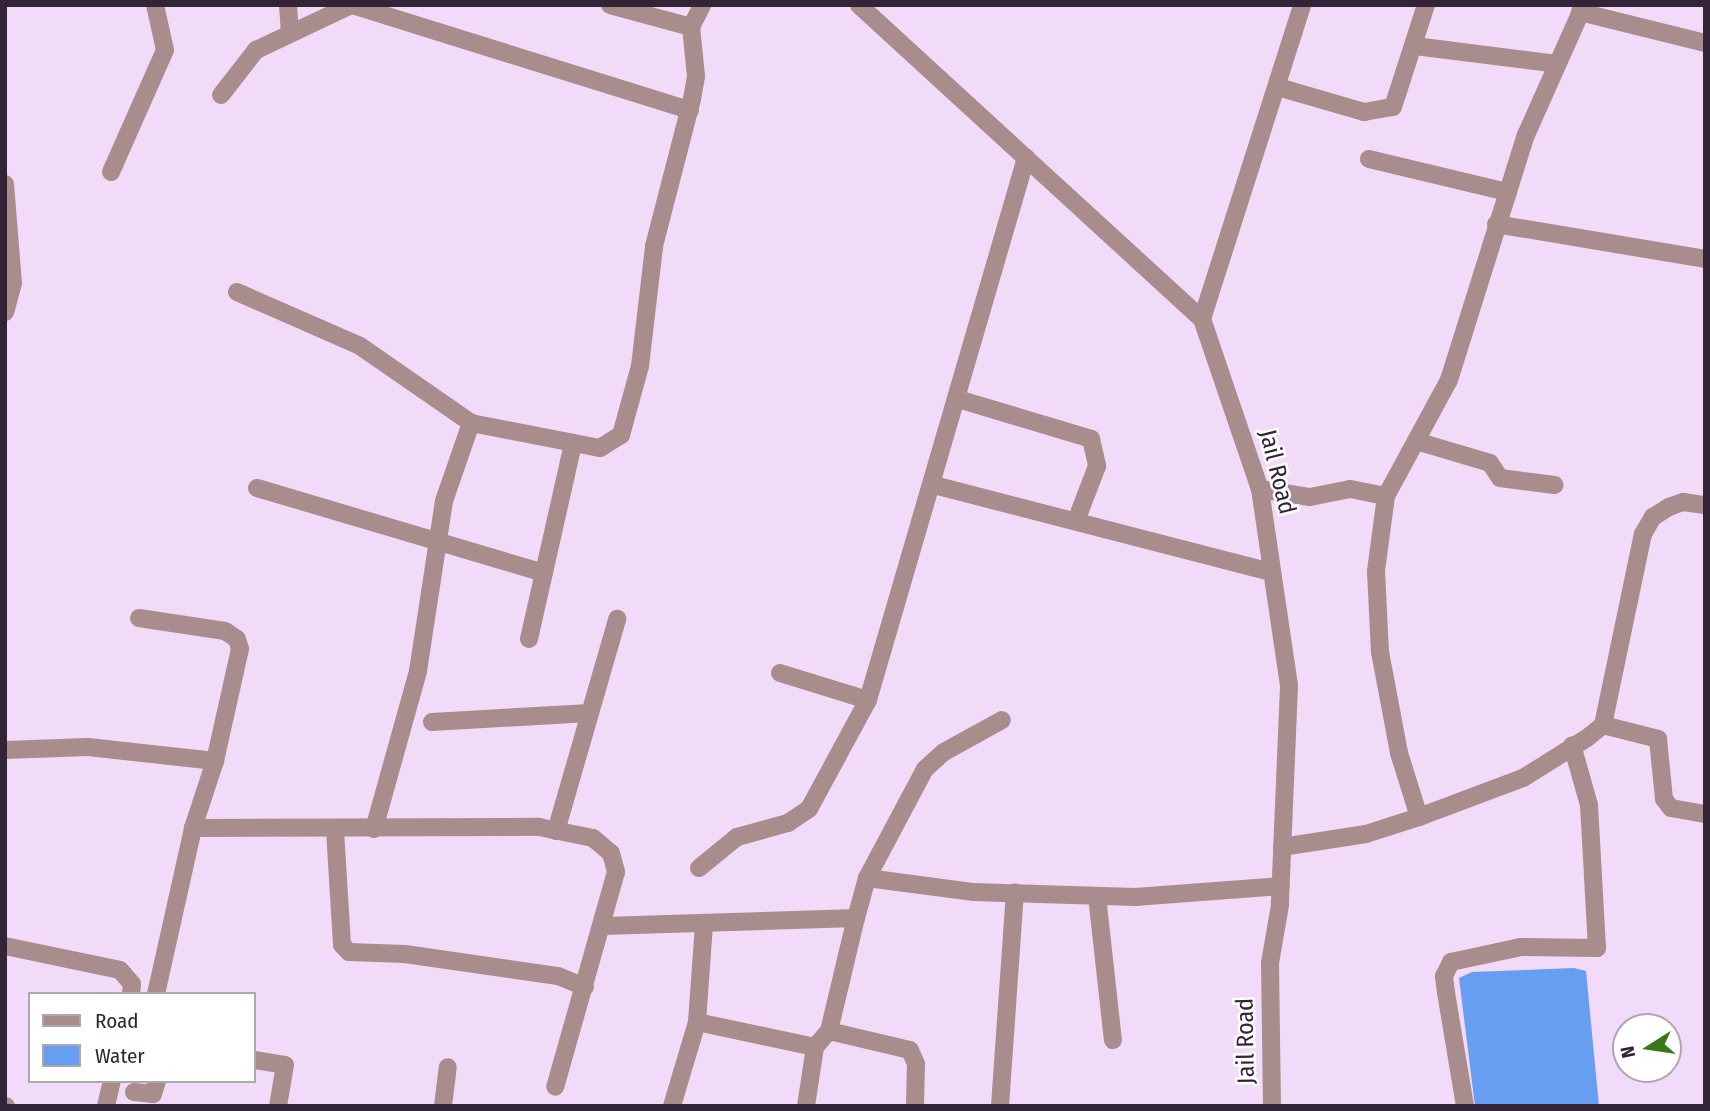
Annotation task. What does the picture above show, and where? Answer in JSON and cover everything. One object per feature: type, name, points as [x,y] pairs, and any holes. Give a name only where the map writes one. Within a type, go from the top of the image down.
[{"type":"street","points":[[111,172],[165,50],[155,5]]},
{"type":"street","points":[[288,5],[290,32]]},
{"type":"street","points":[[221,95],[256,50],[352,5],[690,110]]},
{"type":"street","points":[[610,5],[691,27]]},
{"type":"street","points":[[236,292],[359,346],[471,423],[573,443],[612,445],[625,425],[639,366],[654,246],[690,110],[696,76],[691,27],[702,5]]},
{"type":"street","points":[[1202,319],[1302,5]]},
{"type":"street","points":[[1278,87],[1380,113],[1401,95],[1426,5]]},
{"type":"street","name":"Jail Road","points":[[865,8],[1202,319],[1260,489],[1290,686],[1281,886],[1270,963],[1272,1106]]},
{"type":"street","points":[[1419,817],[1399,753],[1380,652],[1376,571],[1385,496],[1449,380],[1496,224],[1557,64],[1582,9],[1705,43]]},
{"type":"street","points":[[1415,46],[1557,64]]},
{"type":"street","points":[[699,868],[737,837],[788,823],[809,808],[869,700],[934,485],[1026,158]]},
{"type":"street","points":[[1369,159],[1508,192]]},
{"type":"street","points":[[5,184],[13,283],[5,312]]},
{"type":"street","points":[[1496,224],[1705,259]]},
{"type":"street","points":[[958,400],[1091,439],[1097,466],[1076,521]]},
{"type":"street","points":[[374,829],[418,671],[435,543],[471,423]]},
{"type":"street","points":[[1416,441],[1490,463],[1500,478],[1555,485]]},
{"type":"street","points":[[529,639],[573,443]]},
{"type":"street","points":[[934,485],[1272,572]]},
{"type":"street","points":[[257,488],[435,543],[544,573]]},
{"type":"street","points":[[1260,489],[1310,497],[1350,489],[1385,496]]},
{"type":"street","points":[[1282,847],[1366,834],[1523,778],[1602,725],[1643,534],[1653,517],[1669,507],[1683,502],[1705,505]]},
{"type":"street","points":[[139,618],[225,631],[237,639],[240,649],[215,761],[193,828],[156,992]]},
{"type":"street","points":[[556,831],[617,619]]},
{"type":"street","points":[[780,673],[869,700]]},
{"type":"street","points":[[432,722],[590,713]]},
{"type":"street","points":[[806,1106],[815,1047],[829,1031],[867,878],[925,769],[944,752],[1002,720]]},
{"type":"street","points":[[1602,725],[1658,739],[1664,799],[1671,808],[1705,814]]},
{"type":"street","points":[[1465,1106],[1444,976],[1451,962],[1521,947],[1597,948],[1589,805],[1572,745]]},
{"type":"street","points":[[5,750],[88,747],[215,761]]},
{"type":"street","points":[[193,828],[556,831],[593,838],[615,861],[603,926],[555,1087]]},
{"type":"street","points":[[335,830],[342,945],[349,952],[405,954],[558,976],[586,987]]},
{"type":"street","points":[[867,878],[1015,893],[1097,896],[1281,886]]},
{"type":"street","points":[[1000,1106],[1015,893]]},
{"type":"street","points":[[1097,896],[1113,1040]]},
{"type":"street","points":[[603,926],[856,918]]},
{"type":"street","points":[[672,1106],[697,1022],[704,924]]},
{"type":"street","points":[[5,946],[120,970],[132,984],[131,992]]},
{"type":"street","points":[[697,1022],[815,1047]]},
{"type":"street","points":[[829,1031],[910,1050],[916,1064],[915,1106]]},
{"type":"street","points":[[256,1060],[285,1065],[278,1106]]},
{"type":"street","points":[[443,1106],[448,1067]]},
{"type":"street","points":[[106,1106],[112,1083]]},
{"type":"street","points":[[133,1093],[153,1094],[156,1083]]},
{"type":"water","points":[[1574,968],[1586,971],[1599,1106],[1475,1106],[1459,978],[1472,972]]}]
